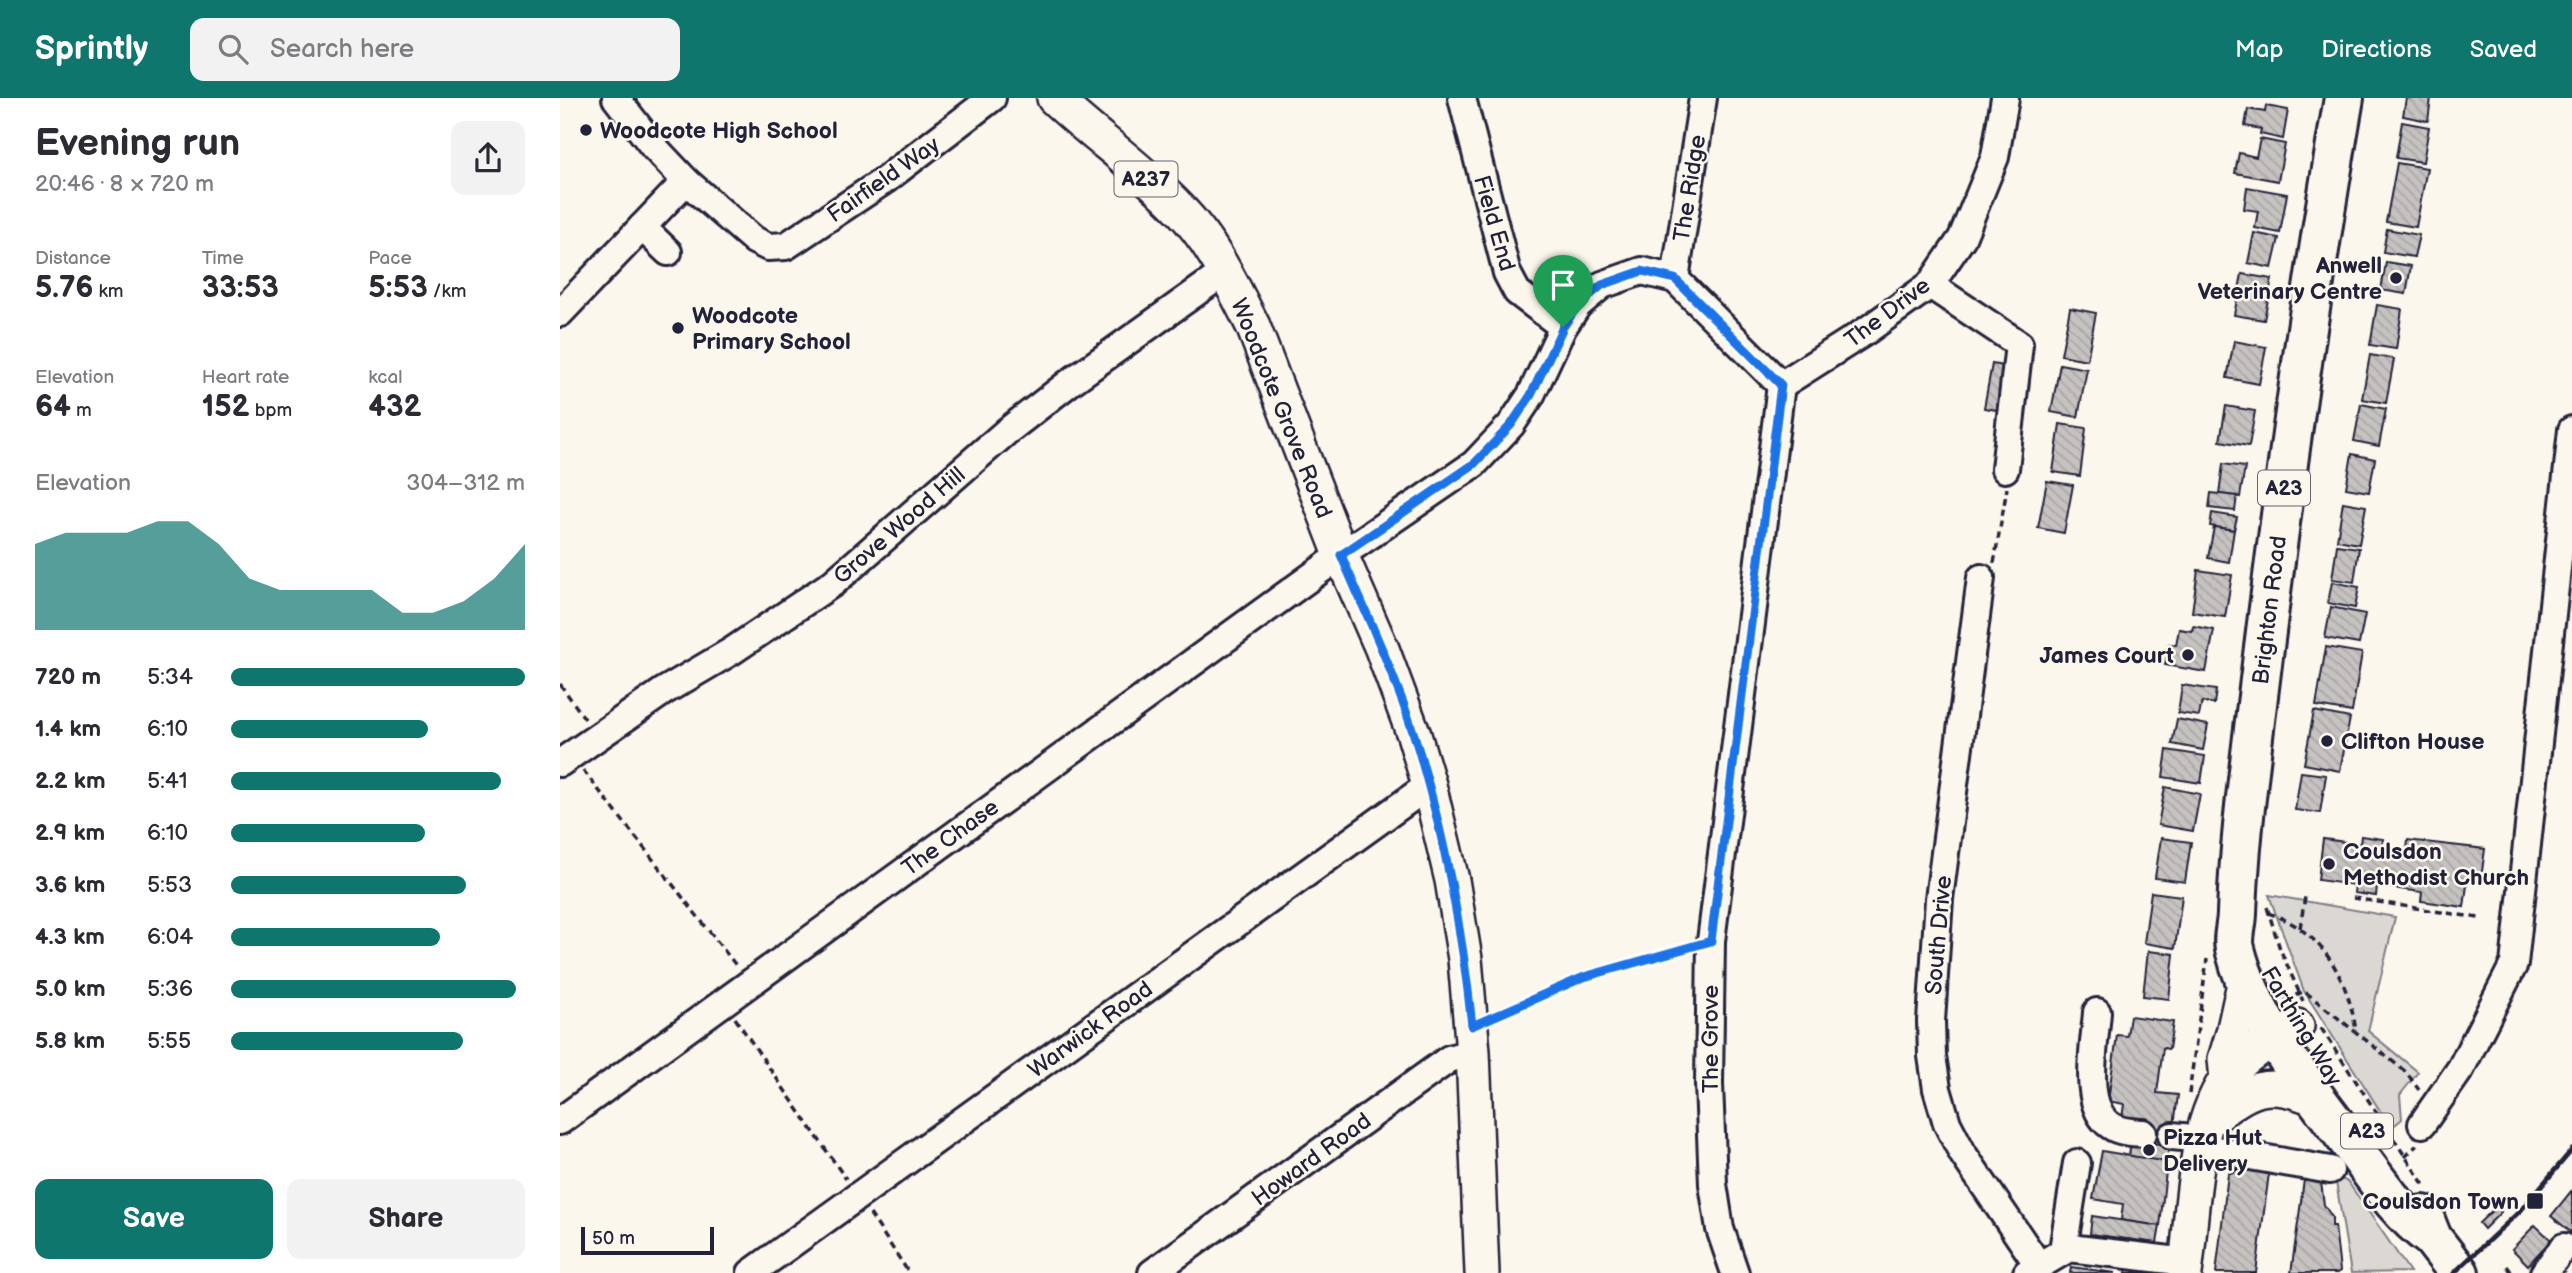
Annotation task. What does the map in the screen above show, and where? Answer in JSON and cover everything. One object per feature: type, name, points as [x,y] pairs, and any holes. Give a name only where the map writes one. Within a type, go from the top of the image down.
[{"type":"highway","name":"Brighton Road","points":[[2245,979],[2234,945],[2257,912],[2242,826],[2280,516],[2320,234],[2344,98]]},
{"type":"highway","name":"Farthing Way","points":[[2257,912],[2255,940],[2269,977],[2296,1014],[2425,1218],[2432,1238]]},
{"type":"highway","name":"A23","points":[[2245,979],[2296,1014]]},
{"type":"highway","name":"Farthing Way","points":[[2296,1014],[2316,1099],[2385,1191],[2415,1226],[2432,1238],[2459,1273]]},
{"type":"main road","name":"Woodcote Grove Road","points":[[1058,99],[1179,208],[1205,239],[1226,271],[1253,326],[1414,736],[1452,880],[1465,959],[1473,1039],[1482,1273]]},
{"type":"main road","points":[[2227,1079],[2225,1059],[2245,979]]},
{"type":"main road","points":[[2186,1267],[2194,1128],[2238,1066],[2296,1014]]},
{"type":"main road","points":[[2194,1128],[2258,1088],[2276,1087],[2316,1099]]},
{"type":"street","points":[[560,313],[686,181],[653,146],[616,98]]},
{"type":"street","name":"Fairfield Way","points":[[686,181],[754,240],[768,247],[786,246],[885,180],[992,98]]},
{"type":"street","name":"Field End","points":[[1462,98],[1507,273],[1517,292],[1563,327]]},
{"type":"street","name":"The Ridge","points":[[1675,279],[1703,98]]},
{"type":"street","name":"The Drive","points":[[1781,385],[1866,331],[1930,285],[1962,238],[1995,157],[2005,98]]},
{"type":"street","points":[[642,227],[668,251]]},
{"type":"street","name":"Grove Wood Hill","points":[[566,759],[664,691],[732,651],[833,583],[1006,432],[1069,383],[1226,271]]},
{"type":"street","name":"The Chase","points":[[560,1121],[1341,555],[1474,464],[1511,425],[1531,395],[1563,327],[1578,305],[1602,285],[1642,271],[1675,279]]},
{"type":"street","points":[[1675,279],[1781,385]]},
{"type":"street","points":[[1930,285],[2019,344],[2005,469]]},
{"type":"street","name":"The Grove","points":[[1735,1273],[1720,1229],[1713,1184],[1710,1084],[1711,941],[1781,385]]},
{"type":"street","points":[[2427,1107],[2461,1068],[2514,964],[2572,430]]},
{"type":"street","name":"South Drive","points":[[1981,578],[1939,899],[1931,1021],[1932,1056],[1937,1089],[1947,1123],[2033,1269]]},
{"type":"street","name":"Warwick Road","points":[[751,1273],[1429,785]]},
{"type":"street","points":[[2097,1012],[2092,1090],[2098,1111],[2120,1131],[2143,1133]]},
{"type":"street","name":"Howard Road","points":[[1152,1273],[1473,1039]]},
{"type":"street","points":[[2194,1128],[2330,1170]]},
{"type":"street","points":[[2063,1250],[2077,1163]]},
{"type":"street","points":[[2544,1273],[2564,1247]]},
{"type":"street","points":[[2033,1269],[2063,1250],[2080,1248],[2186,1267]]},
{"type":"path","points":[[1981,578],[1994,565],[2008,480],[2005,469]]},
{"type":"path","points":[[560,684],[598,736]]},
{"type":"path","points":[[566,759],[749,982]]},
{"type":"path","points":[[2300,928],[2305,897]]},
{"type":"path","points":[[2353,898],[2479,918]]},
{"type":"path","points":[[2257,912],[2282,917],[2323,948],[2338,970],[2351,1003],[2357,1033]]},
{"type":"path","points":[[2257,912],[2296,1014],[2427,1189]]},
{"type":"path","points":[[1473,1039],[1584,977],[1711,941]]},
{"type":"path","points":[[2194,1128],[2208,956]]},
{"type":"path","points":[[2296,1014],[2304,991],[2406,1072],[2427,1107]]},
{"type":"path","points":[[724,1002],[909,1273]]},
{"type":"path","points":[[2507,1266],[2512,1273]]},
{"type":"shaded area","points":[[2269,895],[2395,917],[2368,1031],[2418,1072],[2400,1095],[2402,1119],[2391,1128],[2304,991]]},
{"type":"shaded area","points":[[2335,1176],[2348,1182],[2410,1272],[2351,1273]]},
{"type":"building","points":[[2406,98],[2431,98],[2428,121],[2403,116]]},
{"type":"building","points":[[2266,106],[2288,110],[2283,139],[2260,134],[2261,129],[2245,126],[2248,109],[2265,112]]},
{"type":"building","points":[[2402,122],[2429,127],[2423,162],[2396,158]]},
{"type":"building","points":[[2260,139],[2285,144],[2278,181],[2235,173],[2239,153],[2256,157]]},
{"type":"building","points":[[2397,163],[2427,168],[2416,227],[2386,222]]},
{"type":"building","points":[[2247,187],[2287,194],[2280,233],[2255,228],[2258,211],[2244,209]]},
{"type":"building","points":[[2387,229],[2419,235],[2414,257],[2383,252]]},
{"type":"building","points":[[2254,233],[2279,238],[2272,268],[2248,263]]},
{"type":"building","name":"Anwell Veterinary Centre","points":[[2386,262],[2411,266],[2406,294],[2381,290]]},
{"type":"building","points":[[2242,274],[2272,279],[2264,320],[2234,315]]},
{"type":"building","points":[[2377,305],[2402,309],[2396,349],[2370,345]]},
{"type":"building","points":[[2070,308],[2096,313],[2087,360],[2061,355]]},
{"type":"building","points":[[2234,341],[2266,347],[2259,384],[2227,378]]},
{"type":"building","points":[[2370,355],[2394,359],[2386,403],[2362,399]]},
{"type":"building","points":[[1992,364],[2004,366],[1997,410],[1984,408]]},
{"type":"building","points":[[2060,364],[2087,369],[2078,417],[2051,412]]},
{"type":"building","points":[[2361,404],[2386,409],[2379,446],[2354,441]]},
{"type":"building","points":[[2226,406],[2255,411],[2249,446],[2220,441]]},
{"type":"building","points":[[2060,424],[2086,428],[2080,476],[2053,472]]},
{"type":"building","points":[[2352,454],[2375,459],[2369,492],[2346,488]]},
{"type":"building","points":[[2223,464],[2245,467],[2240,497],[2219,494]]},
{"type":"building","points":[[2047,481],[2073,485],[2064,533],[2038,528]]},
{"type":"building","points":[[2211,493],[2237,496],[2235,511],[2209,508]]},
{"type":"building","points":[[2343,502],[2366,506],[2359,544],[2337,540]]},
{"type":"building","points":[[2212,513],[2237,517],[2234,530],[2210,526]]},
{"type":"building","points":[[2214,527],[2234,530],[2229,562],[2208,558]]},
{"type":"building","points":[[2337,545],[2359,548],[2354,582],[2332,579]]},
{"type":"building","points":[[2198,570],[2232,575],[2225,617],[2192,612]]},
{"type":"building","points":[[2332,582],[2359,587],[2355,608],[2328,603]]},
{"type":"building","points":[[2331,607],[2365,614],[2359,644],[2325,638]]},
{"type":"building","name":"James Court","points":[[2193,626],[2214,630],[2206,672],[2165,665],[2169,644],[2176,645],[2179,629],[2192,631]]},
{"type":"building","points":[[2326,647],[2362,653],[2352,712],[2316,706]]},
{"type":"building","points":[[2182,685],[2216,690],[2214,704],[2202,702],[2199,716],[2178,713]]},
{"type":"building","name":"Clifton House","points":[[2314,711],[2350,718],[2340,771],[2304,764]]},
{"type":"building","points":[[2177,719],[2208,725],[2203,750],[2172,744]]},
{"type":"building","points":[[2167,750],[2205,756],[2201,783],[2163,777]]},
{"type":"building","points":[[2301,772],[2326,775],[2320,813],[2295,810]]},
{"type":"building","points":[[2165,787],[2200,794],[2193,831],[2158,825]]},
{"type":"building","points":[[2361,836],[2383,839],[2382,847],[2407,850],[2408,840],[2485,849],[2481,879],[2468,878],[2464,907],[2421,901],[2422,892],[2377,886],[2376,896],[2354,893],[2355,885],[2318,880],[2323,839],[2360,844]]},
{"type":"building","points":[[2161,838],[2191,842],[2185,882],[2155,878]]},
{"type":"building","points":[[2151,892],[2182,896],[2175,948],[2144,943]]},
{"type":"building","points":[[2148,951],[2174,954],[2169,999],[2143,996]]},
{"type":"building","points":[[2130,1016],[2173,1022],[2169,1049],[2163,1048],[2157,1093],[2178,1095],[2172,1142],[2142,1138],[2121,1127],[2124,1104],[2108,1101],[2117,1035],[2127,1036]]},
{"type":"building","name":"Pizza Hut Delivery","points":[[2131,1141],[2169,1145],[2167,1162],[2129,1156]]},
{"type":"building","points":[[2102,1151],[2167,1162],[2160,1226],[2121,1220],[2123,1204],[2093,1199]]},
{"type":"building","points":[[2239,1169],[2269,1173],[2256,1273],[2216,1273],[2228,1174]]},
{"type":"building","points":[[2304,1180],[2321,1182],[2324,1205],[2332,1217],[2332,1226],[2335,1226],[2340,1271],[2337,1273],[2291,1273]]},
{"type":"building","points":[[2572,1190],[2572,1233],[2551,1216]]},
{"type":"building","points":[[2496,1207],[2501,1212],[2484,1229],[2479,1223]]},
{"type":"building","points":[[2092,1216],[2160,1226],[2157,1243],[2090,1234]]},
{"type":"building","points":[[2535,1225],[2551,1240],[2528,1265],[2512,1249]]},
{"type":"building","points":[[2071,1267],[2116,1273],[2070,1273]]},
{"type":"building","points":[[2127,1268],[2156,1272],[2156,1273],[2126,1273]]},
{"type":"railway","points":[[2454,1273],[2521,1210],[2572,1150]]},
{"type":"place","name":"Woodcote High School","points":[[586,130]]},
{"type":"place","name":"Anwell Veterinary Centre","points":[[2396,278]]},
{"type":"place","name":"Woodcote Primary School","points":[[678,328]]},
{"type":"place","name":"James Court","points":[[2188,655]]},
{"type":"place","name":"Clifton House","points":[[2327,741]]},
{"type":"place","name":"Coulsdon Methodist Church","points":[[2329,864]]},
{"type":"place","name":"Pizza Hut Delivery","points":[[2149,1150]]},
{"type":"place","name":"Coulsdon Town","points":[[2535,1201]]},
{"type":"route","points":[[1642,271],[1675,279],[1781,385],[1711,941],[1584,977],[1472,1026],[1465,959],[1452,880],[1429,785],[1382,649],[1341,555],[1474,464],[1511,425],[1531,395],[1563,327],[1578,305],[1602,285],[1642,271]]}]
